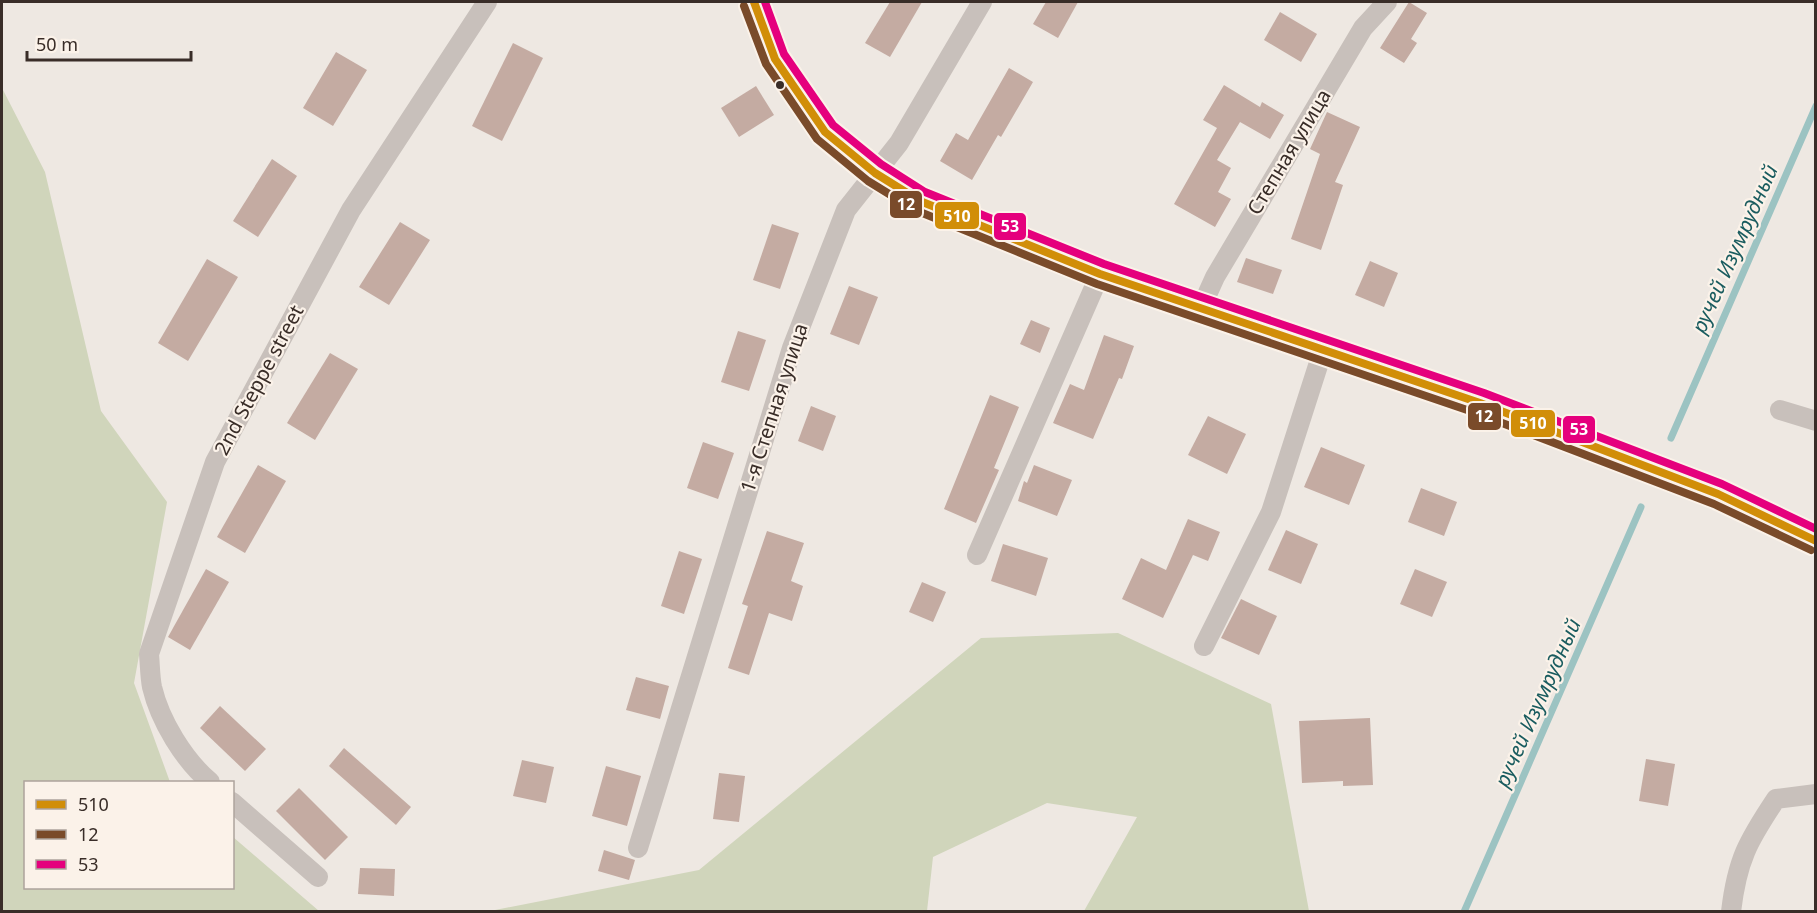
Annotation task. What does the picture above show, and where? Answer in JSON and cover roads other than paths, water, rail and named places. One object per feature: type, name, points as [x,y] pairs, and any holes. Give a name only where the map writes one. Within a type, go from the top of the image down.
[{"type":"street","name":"2nd Steppe street","points":[[208,781],[198,771],[163,717],[152,686],[149,654],[215,462],[351,210],[487,2]]},
{"type":"street","points":[[754,2],[775,59],[786,79],[825,132],[875,173],[920,201],[1100,274],[1480,403],[1718,494],[1815,541]]},
{"type":"street","name":"1-я Степная улица","points":[[638,848],[792,348],[846,210],[899,143],[982,2]]},
{"type":"street","name":"Степная улица","points":[[1201,308],[1215,277],[1363,28],[1387,2]]},
{"type":"street","points":[[977,555],[1100,274]]},
{"type":"street","points":[[1204,646],[1271,512],[1323,350]]},
{"type":"street","points":[[1780,410],[1815,421]]},
{"type":"street","points":[[1731,912],[1737,872],[1748,842],[1776,799],[1815,794]]},
{"type":"street","points":[[234,804],[318,877]]},
{"type":"waterway","name":"ручей Изумрудный","points":[[1671,438],[1816,106]]},
{"type":"waterway","name":"ручей Изумрудный","points":[[1464,912],[1641,507]]}]
